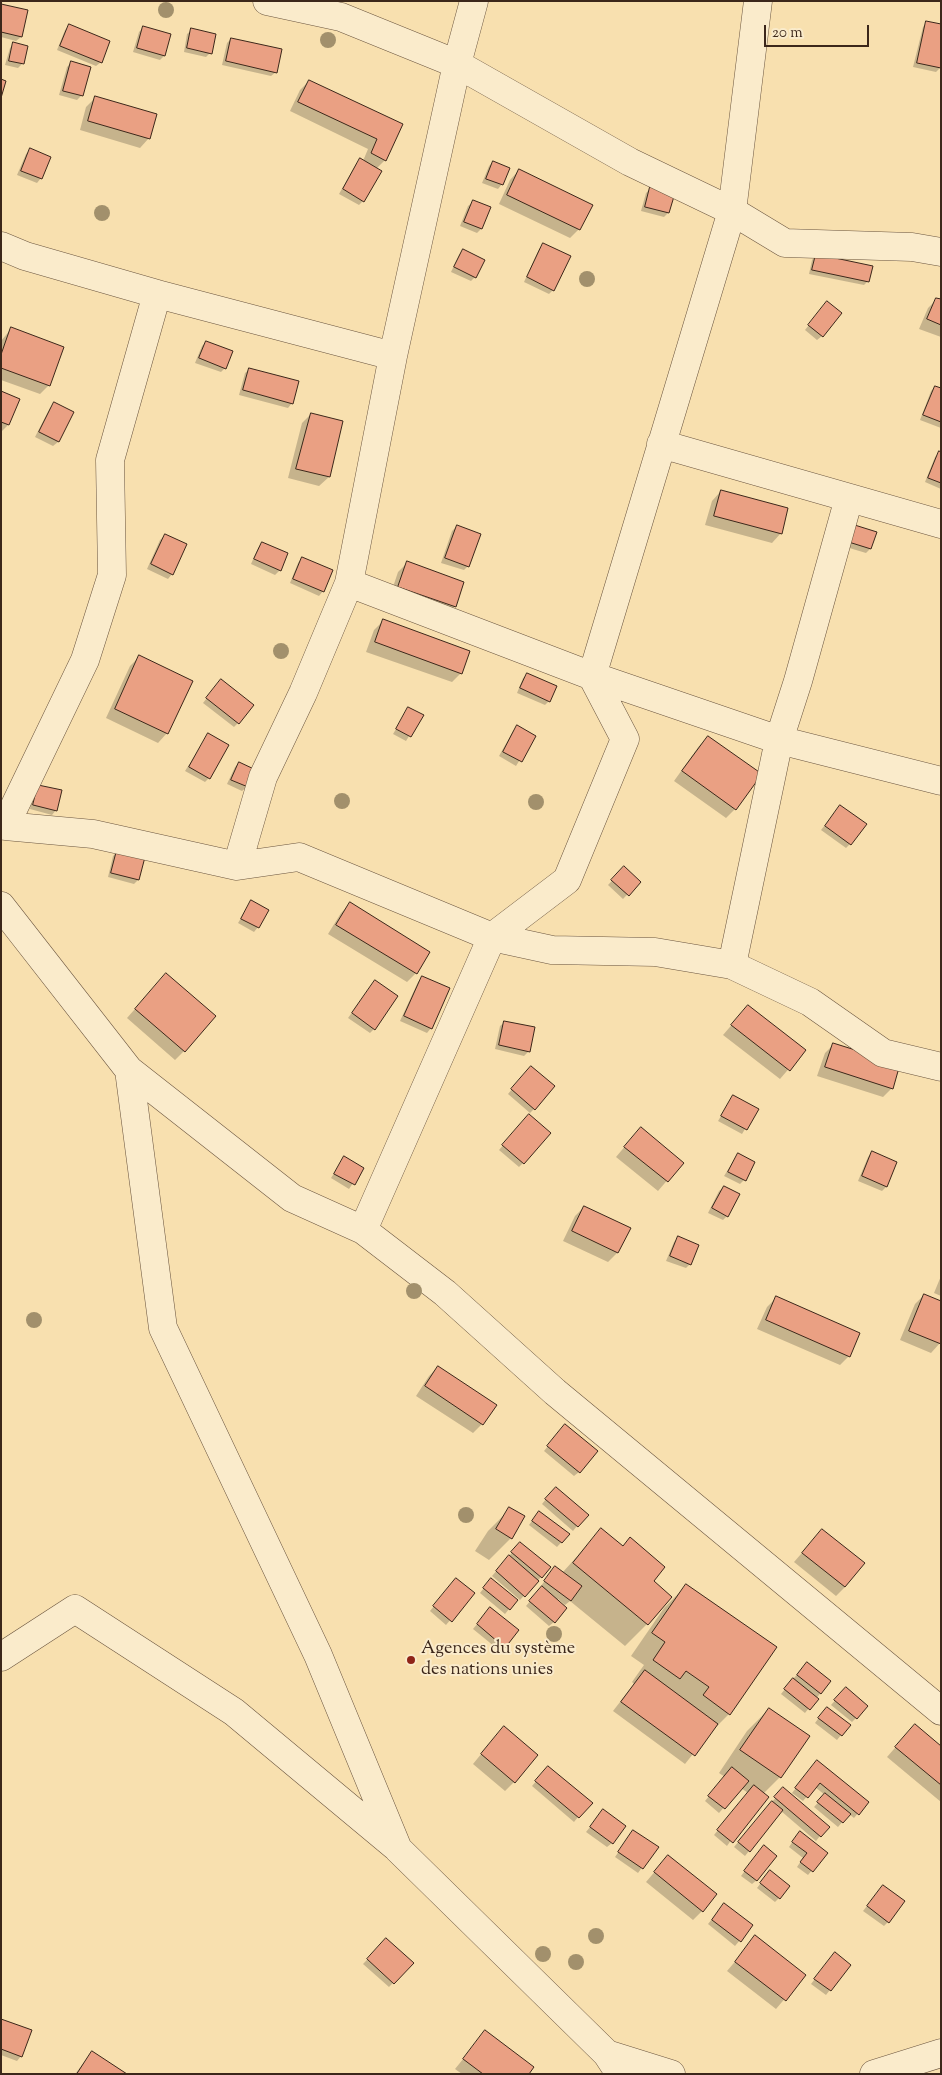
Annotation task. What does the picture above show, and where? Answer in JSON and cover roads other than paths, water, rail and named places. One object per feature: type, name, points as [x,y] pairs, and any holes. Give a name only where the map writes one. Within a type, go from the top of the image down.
[{"type":"street","points":[[267,1],[344,9],[457,64],[630,162],[732,210],[785,243],[912,247],[941,252]]},
{"type":"street","points":[[237,866],[263,777],[303,693],[349,584],[393,356],[457,64],[474,1]]},
{"type":"street","points":[[363,1230],[492,937],[567,880],[625,740],[592,676],[732,210],[758,1]]},
{"type":"street","points":[[1,246],[25,256],[157,294],[393,356]]},
{"type":"street","points":[[157,294],[110,460],[112,575],[85,660],[3,825],[94,834],[237,866],[299,857],[492,937],[552,950],[655,952],[732,965],[810,1002],[883,1053],[941,1067]]},
{"type":"street","points":[[662,444],[941,524]]},
{"type":"street","points":[[732,965],[779,740],[798,681],[849,498]]},
{"type":"street","points":[[349,584],[592,676],[779,740],[941,781]]},
{"type":"street","points":[[1,906],[129,1070],[292,1198],[363,1230],[445,1293],[554,1392],[941,1711]]},
{"type":"street","points":[[129,1070],[163,1328],[318,1655],[398,1849]]},
{"type":"street","points":[[1,1657],[75,1609],[234,1712],[398,1849],[606,2067],[671,2074]]},
{"type":"street","points":[[874,2074],[941,2053]]},
{"type":"place","name":"Agences du système des nations unies","points":[[411,1660]]}]
